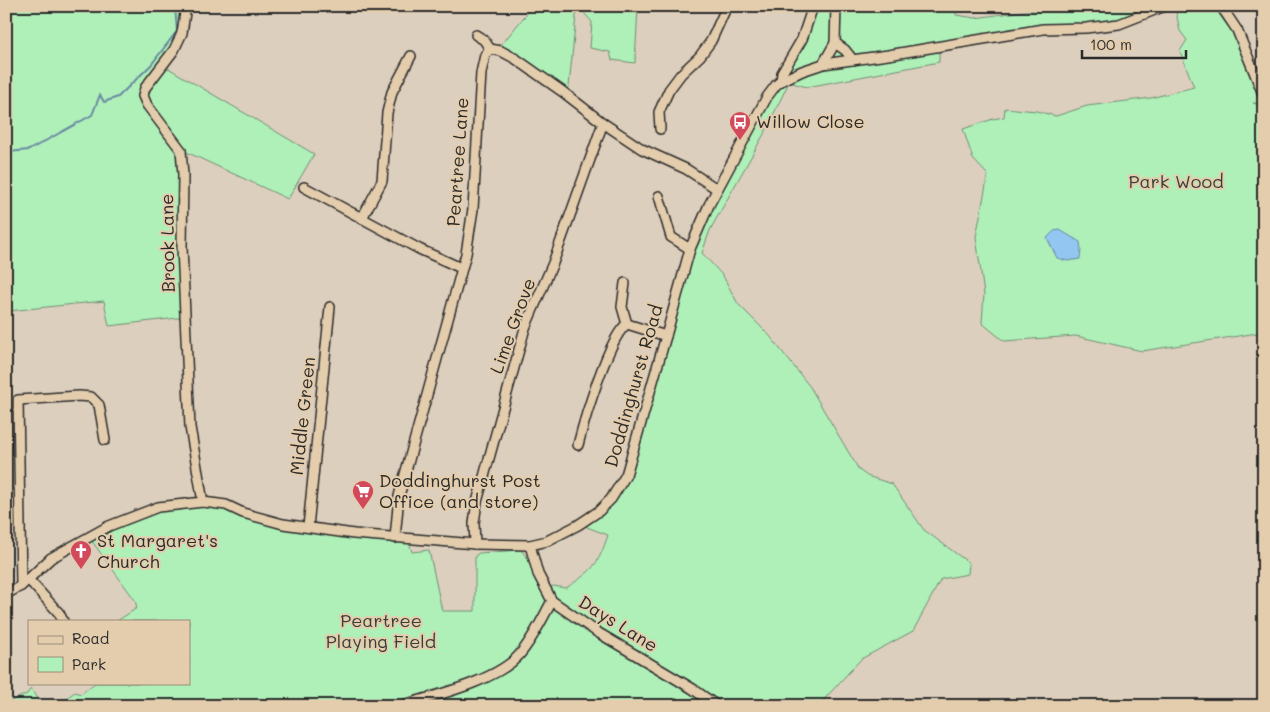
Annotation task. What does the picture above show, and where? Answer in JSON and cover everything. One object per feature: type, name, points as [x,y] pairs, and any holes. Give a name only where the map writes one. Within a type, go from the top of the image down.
[{"type":"street","name":"Brook Lane","points":[[186,6],[182,33],[174,50],[145,88],[143,96],[147,105],[181,150],[183,175],[182,247],[190,427],[203,502]]},
{"type":"street","points":[[660,129],[659,112],[669,90],[711,41],[727,6]]},
{"type":"street","points":[[781,81],[782,73],[802,39],[813,6]]},
{"type":"street","points":[[823,64],[835,43],[836,6]]},
{"type":"street","name":"Doddinghurst Road","points":[[6,594],[25,582],[51,558],[109,526],[158,507],[203,502],[226,505],[258,518],[308,527],[395,538],[475,544],[530,545],[546,541],[578,525],[598,511],[611,499],[619,488],[629,465],[690,249],[708,205],[767,97],[776,85],[802,71],[823,64],[1043,29],[1086,28],[1119,24],[1165,6]]},
{"type":"street","points":[[1221,6],[1237,30],[1264,96]]},
{"type":"street","points":[[476,35],[484,40],[490,49],[501,51],[516,59],[603,123],[642,149],[686,170],[717,189]]},
{"type":"street","points":[[835,43],[845,50],[853,60]]},
{"type":"street","name":"Peartree Lane","points":[[395,538],[399,496],[466,254],[472,209],[481,73],[485,55],[490,49]]},
{"type":"street","points":[[362,218],[384,174],[384,126],[392,92],[412,56]]},
{"type":"street","name":"Lime Grove","points":[[475,544],[474,523],[477,502],[523,336],[603,123]]},
{"type":"street","points":[[304,187],[419,249],[461,268]]},
{"type":"street","points":[[659,196],[671,237],[690,249]]},
{"type":"street","points":[[625,283],[622,307],[628,324]]},
{"type":"street","name":"Middle Green","points":[[308,527],[330,307]]},
{"type":"street","points":[[578,445],[590,402],[616,337],[623,327],[628,324],[666,336]]},
{"type":"street","points":[[62,620],[58,613],[25,582],[18,400],[91,397],[99,405],[105,440]]},
{"type":"street","name":"Days Lane","points":[[530,545],[538,574],[552,601],[597,632],[718,706]]},
{"type":"street","points":[[400,706],[460,688],[493,675],[505,668],[519,655],[552,601]]},
{"type":"green space","points":[[6,6],[186,6],[182,33],[163,65],[314,154],[288,199],[182,150],[186,317],[109,326],[104,301],[8,311],[6,285]]},
{"type":"green space","points":[[533,6],[577,6],[568,96],[501,51],[502,44]]},
{"type":"green space","points":[[578,6],[638,6],[635,63],[612,60],[610,52],[590,48],[592,22]]},
{"type":"green space","name":"Peartree Playing Field","points":[[813,6],[955,6],[956,15],[975,18],[1061,6],[1165,6],[1119,24],[1043,29],[939,50],[939,62],[807,87],[789,82],[765,132],[710,230],[702,253],[723,276],[738,304],[769,335],[810,387],[859,470],[867,476],[892,484],[924,530],[969,563],[968,574],[941,579],[913,631],[861,659],[818,706],[55,706],[75,692],[81,694],[94,684],[190,684],[190,620],[119,620],[137,608],[135,600],[89,537],[158,507],[203,502],[297,531],[409,543],[412,552],[429,550],[442,611],[475,611],[475,556],[479,553],[521,550],[528,559],[541,591],[553,586],[566,588],[588,572],[601,554],[608,535],[587,527],[584,521],[619,487],[690,249],[776,85]]},
{"type":"green space","name":"Park Wood","points":[[1175,7],[1216,10],[1232,32],[1261,104],[1253,103],[1264,106],[1264,332],[1142,351],[1076,336],[1004,341],[982,323],[984,294],[976,237],[988,175],[973,159],[963,129],[1004,117],[1005,108],[1036,111],[1056,116],[1087,106],[1151,98],[1194,87],[1180,51],[1187,40],[1180,31]]},
{"type":"green space","points":[[31,688],[43,706],[6,706],[6,703],[27,694]]},
{"type":"water","points":[[1060,230],[1080,242],[1080,259],[1068,261],[1057,258],[1047,238],[1054,231]]},
{"type":"waterway","points":[[6,154],[8,152],[29,150],[92,115],[100,95],[104,102],[118,97],[151,65],[177,31],[175,6]]},
{"type":"place","name":"Willow Close","points":[[740,141]]},
{"type":"place","name":"Doddinghurst Post Office (and store)","points":[[363,510]]},
{"type":"place","name":"St Margaret's Church","points":[[81,570]]}]
